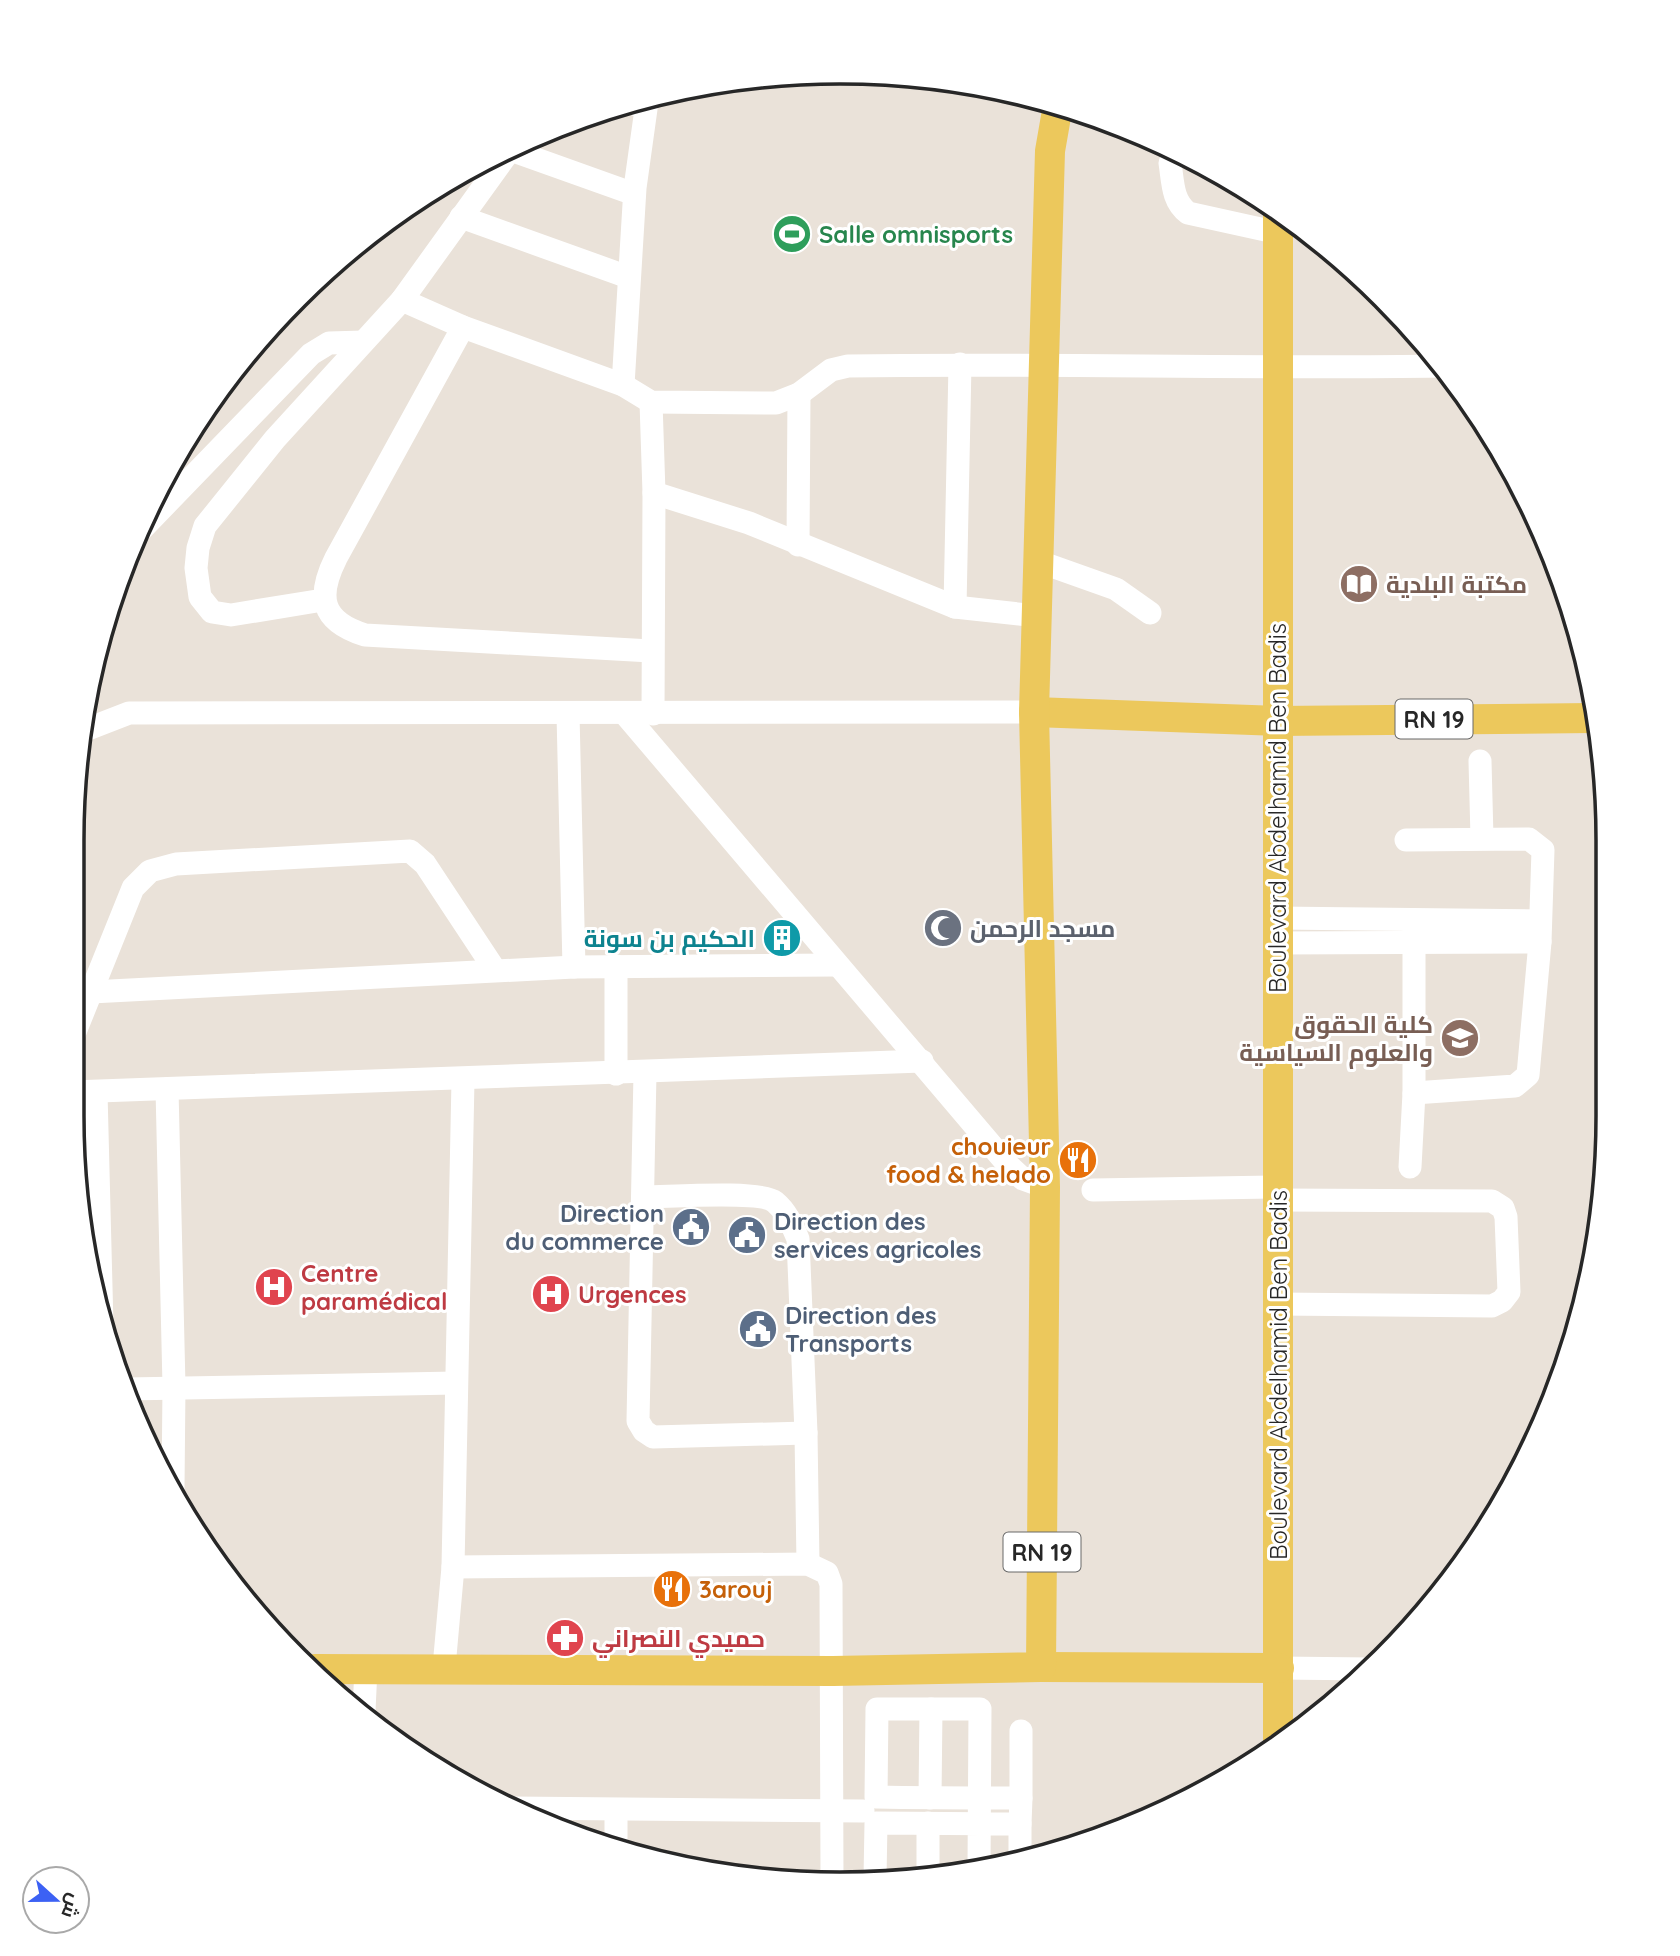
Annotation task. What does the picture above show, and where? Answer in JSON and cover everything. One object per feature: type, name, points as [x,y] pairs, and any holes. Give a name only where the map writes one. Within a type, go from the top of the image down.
[{"type":"main road","points":[[1034,712],[1040,562],[1042,363],[1050,151],[1056,116]]},
{"type":"main road","name":"Boulevard Abdelhamid Ben Badis","points":[[1278,224],[1279,1731]]},
{"type":"main road","name":"RN 19","points":[[1041,1667],[1045,1186],[1034,712],[1277,721],[1586,718]]},
{"type":"main road","points":[[325,1669],[444,1667],[833,1671],[1041,1667],[1279,1668]]},
{"type":"street","points":[[624,385],[634,194],[646,110]]},
{"type":"street","points":[[523,155],[634,194]]},
{"type":"street","points":[[1170,163],[1175,196],[1179,206],[1188,214],[1275,222]]},
{"type":"street","points":[[323,600],[232,615],[212,612],[200,597],[198,548],[205,526],[275,439],[402,300],[498,166]]},
{"type":"street","points":[[461,217],[628,277]]},
{"type":"street","points":[[402,300],[463,327],[624,385],[651,402],[776,403],[799,394],[831,370],[848,366],[1042,363],[1276,368],[1428,366]]},
{"type":"street","points":[[463,327],[336,558],[324,586],[323,600],[344,626],[365,635],[651,651]]},
{"type":"street","points":[[161,508],[311,354],[336,342],[363,342]]},
{"type":"street","points":[[955,607],[960,364]]},
{"type":"street","points":[[798,545],[799,394]]},
{"type":"street","points":[[651,402],[654,494],[651,651],[653,714]]},
{"type":"street","points":[[654,494],[749,523],[955,607],[1037,616]]},
{"type":"street","points":[[1040,562],[1116,589],[1150,613]]},
{"type":"street","points":[[93,727],[129,713],[1034,712]]},
{"type":"street","points":[[568,714],[574,967]]},
{"type":"street","points":[[625,714],[837,965],[922,1061],[1009,1167],[1023,1179],[1045,1186]]},
{"type":"street","points":[[1480,761],[1482,838]]},
{"type":"street","points":[[1406,839],[1529,839],[1543,850],[1531,1063],[1523,1082],[1502,1087],[1414,1093]]},
{"type":"street","points":[[84,1010],[124,906],[142,876],[176,864],[392,849],[417,854],[495,970]]},
{"type":"street","points":[[1277,930],[1540,931]]},
{"type":"street","points":[[1410,1167],[1414,1093],[1414,930]]},
{"type":"street","points":[[91,992],[574,967],[837,965]]},
{"type":"street","points":[[616,966],[616,1074]]},
{"type":"street","points":[[84,1092],[922,1061]]},
{"type":"street","points":[[645,1073],[645,1197],[638,1420],[644,1431],[653,1437],[806,1433]]},
{"type":"street","points":[[444,1667],[453,1567],[463,1080]]},
{"type":"street","points":[[167,1089],[174,1386],[173,1471]]},
{"type":"street","points":[[96,1092],[101,1270]]},
{"type":"street","points":[[1093,1190],[1492,1201],[1503,1208],[1506,1217],[1509,1292],[1502,1301],[1492,1306],[1278,1304]]},
{"type":"street","points":[[645,1197],[754,1195],[773,1200],[788,1215],[798,1239],[806,1433],[807,1564]]},
{"type":"street","points":[[135,1388],[456,1383]]},
{"type":"street","points":[[453,1567],[807,1564],[827,1573],[831,1584],[833,1671],[832,1872]]},
{"type":"street","points":[[364,1703],[366,1668]]},
{"type":"street","points":[[1279,1668],[1355,1669]]},
{"type":"street","points":[[875,1871],[871,1810],[877,1709],[980,1709],[979,1858]]},
{"type":"street","points":[[930,1798],[931,1709]]},
{"type":"street","points":[[1020,1850],[1021,1731]]},
{"type":"street","points":[[539,1809],[833,1811],[871,1810],[930,1798],[1021,1798]]},
{"type":"street","points":[[616,1810],[616,1838]]},
{"type":"street","points":[[871,1810],[928,1823],[1020,1824]]},
{"type":"street","points":[[928,1823],[928,1867]]},
{"type":"place","name":"Salle omnisports","points":[[792,234]]},
{"type":"place","name":"مكتبة البلدية","points":[[1359,584]]},
{"type":"place","name":"مسجد الرحمن","points":[[943,928]]},
{"type":"place","name":"الحكيم بن سونة","points":[[782,938]]},
{"type":"place","name":"كلية الحقوق والعلوم السياسية","points":[[1460,1038]]},
{"type":"place","name":"chouieur food & helado","points":[[1078,1160]]},
{"type":"place","name":"Direction du commerce","points":[[691,1227]]},
{"type":"place","name":"Direction des services agricoles","points":[[747,1235]]},
{"type":"place","name":"Centre paramédical","points":[[274,1287]]},
{"type":"place","name":"Urgences","points":[[551,1294]]},
{"type":"place","name":"Direction des Transports","points":[[758,1329]]},
{"type":"place","name":"3arouj","points":[[672,1589]]},
{"type":"place","name":"حميدي النصراني","points":[[565,1638]]}]
